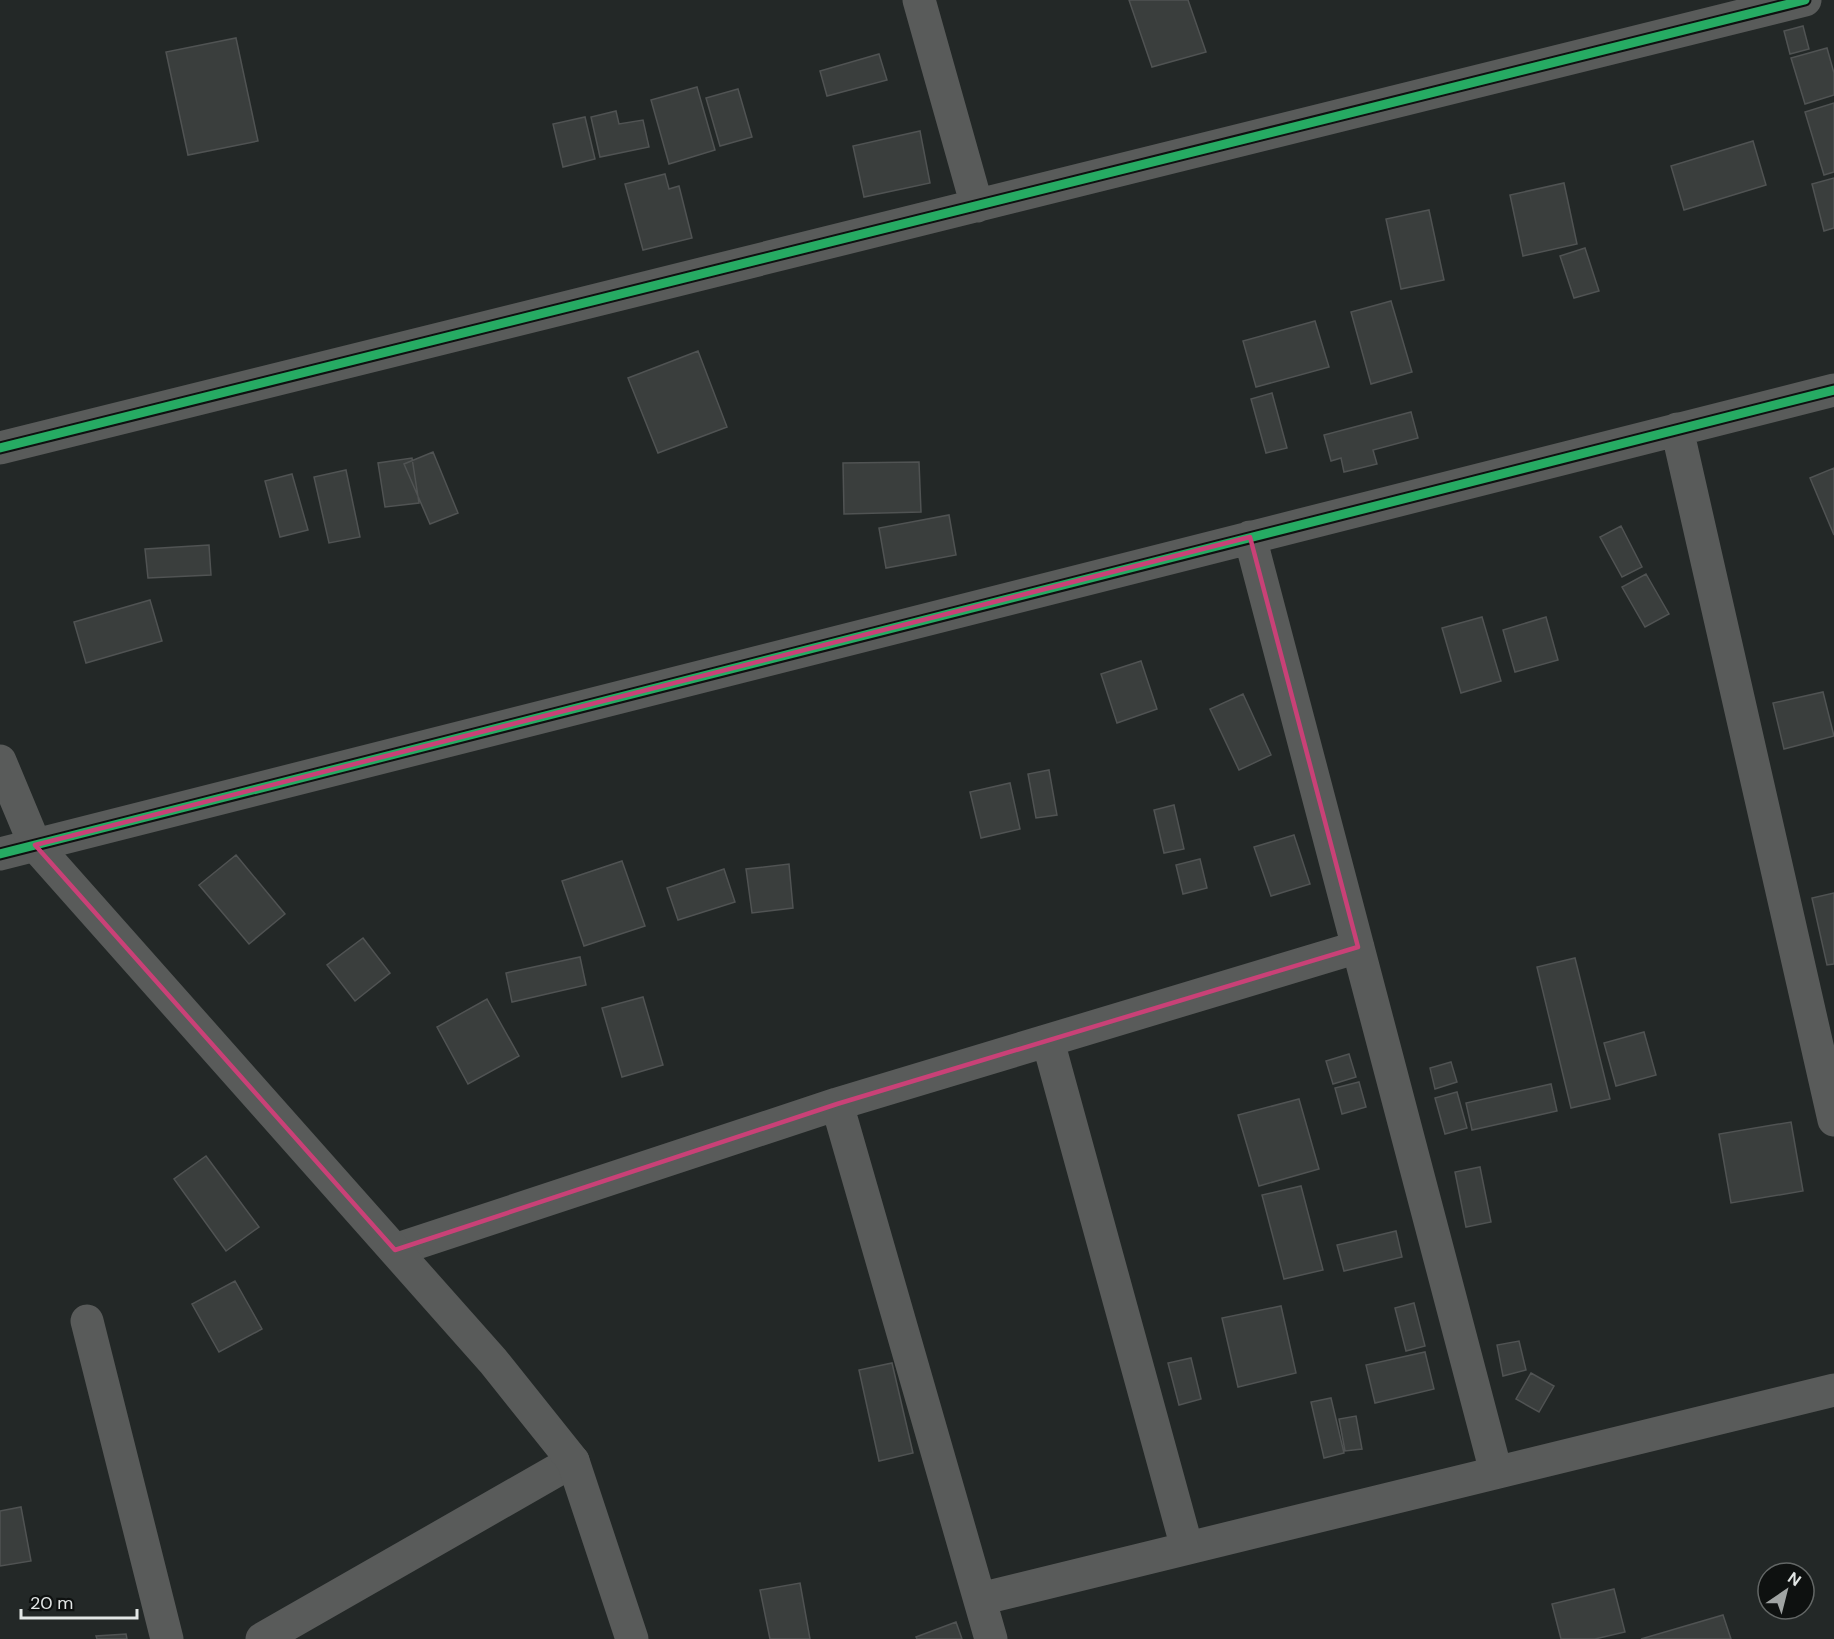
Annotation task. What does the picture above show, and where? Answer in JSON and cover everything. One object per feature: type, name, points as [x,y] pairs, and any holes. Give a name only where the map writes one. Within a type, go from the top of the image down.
[{"type":"street","points":[[918,0],[977,206]]},
{"type":"street","points":[[0,448],[1805,0]]},
{"type":"street","points":[[0,854],[1834,390]]},
{"type":"street","points":[[1677,429],[1834,1120]]},
{"type":"street","points":[[1250,537],[1496,1472]]},
{"type":"street","points":[[0,760],[35,845],[493,1361],[573,1461],[632,1639]]},
{"type":"street","points":[[395,1250],[837,1104],[1358,947]]},
{"type":"street","points":[[1048,1041],[1187,1548]]},
{"type":"street","points":[[837,1104],[991,1639]]},
{"type":"street","points":[[87,1321],[167,1639]]},
{"type":"street","points":[[980,1599],[1834,1390]]},
{"type":"street","points":[[262,1639],[573,1461]]},
{"type":"highlighted area","points":[[1250,537],[1358,947],[837,1104],[395,1250],[35,845]]},
{"type":"building","points":[[1129,0],[1188,0],[1206,52],[1152,67]]},
{"type":"building","points":[[1803,26],[1809,49],[1790,54],[1784,31]]},
{"type":"building","points":[[236,38],[258,141],[188,155],[166,52]]},
{"type":"building","points":[[1827,48],[1834,73],[1834,95],[1805,104],[1791,58]]},
{"type":"building","points":[[879,54],[887,80],[827,96],[820,71]]},
{"type":"building","points":[[697,87],[715,150],[669,164],[651,100]]},
{"type":"building","points":[[738,89],[752,137],[720,146],[706,98]]},
{"type":"building","points":[[1834,103],[1834,172],[1824,175],[1805,112]]},
{"type":"building","points":[[616,111],[619,124],[643,120],[649,147],[600,157],[591,117]]},
{"type":"building","points":[[585,117],[595,159],[563,167],[553,124]]},
{"type":"building","points":[[920,131],[930,183],[864,197],[853,146]]},
{"type":"building","points":[[1753,141],[1766,185],[1684,210],[1671,166]]},
{"type":"building","points":[[665,174],[669,189],[679,186],[692,238],[643,250],[625,184]]},
{"type":"building","points":[[1834,178],[1834,228],[1824,231],[1812,184]]},
{"type":"building","points":[[1564,183],[1577,244],[1523,256],[1510,195]]},
{"type":"building","points":[[1429,210],[1444,280],[1401,289],[1386,219]]},
{"type":"building","points":[[1585,248],[1599,291],[1574,298],[1560,256]]},
{"type":"building","points":[[1391,301],[1412,372],[1371,384],[1351,312]]},
{"type":"building","points":[[1315,321],[1329,367],[1256,387],[1243,341]]},
{"type":"building","points":[[698,351],[727,427],[658,453],[628,378]]},
{"type":"building","points":[[1272,393],[1287,448],[1266,453],[1251,399]]},
{"type":"building","points":[[1411,412],[1418,438],[1373,450],[1377,464],[1344,472],[1341,458],[1331,461],[1324,435]]},
{"type":"building","points":[[433,452],[458,513],[430,524],[404,464]]},
{"type":"building","points":[[412,458],[419,503],[385,507],[378,463]]},
{"type":"building","points":[[919,462],[921,512],[844,514],[843,463]]},
{"type":"building","points":[[1834,468],[1834,535],[1810,478]]},
{"type":"building","points":[[346,470],[360,537],[329,543],[314,477]]},
{"type":"building","points":[[292,474],[308,530],[280,537],[265,481]]},
{"type":"building","points":[[949,515],[956,555],[886,568],[879,528]]},
{"type":"building","points":[[1621,526],[1642,567],[1622,577],[1600,537]]},
{"type":"building","points":[[209,545],[211,575],[148,578],[145,549]]},
{"type":"building","points":[[1646,574],[1669,614],[1645,627],[1622,587]]},
{"type":"building","points":[[150,600],[162,641],[86,663],[74,622]]},
{"type":"building","points":[[1482,617],[1501,681],[1461,693],[1442,628]]},
{"type":"building","points":[[1546,617],[1558,660],[1515,672],[1503,630]]},
{"type":"building","points":[[1141,661],[1157,709],[1117,723],[1101,674]]},
{"type":"building","points":[[1823,692],[1834,736],[1784,749],[1773,703]]},
{"type":"building","points":[[1243,694],[1271,755],[1239,770],[1210,709]]},
{"type":"building","points":[[1049,770],[1057,815],[1036,818],[1028,774]]},
{"type":"building","points":[[1010,783],[1020,829],[981,838],[970,792]]},
{"type":"building","points":[[1174,805],[1184,849],[1164,853],[1154,810]]},
{"type":"building","points":[[1294,835],[1310,884],[1271,896],[1254,847]]},
{"type":"building","points":[[236,855],[285,914],[249,944],[199,885]]},
{"type":"building","points":[[1200,859],[1207,888],[1183,894],[1176,865]]},
{"type":"building","points":[[622,861],[645,926],[584,946],[562,881]]},
{"type":"building","points":[[789,864],[793,908],[752,913],[746,869]]},
{"type":"building","points":[[724,869],[735,902],[678,920],[667,888]]},
{"type":"building","points":[[1834,893],[1834,964],[1827,965],[1812,898]]},
{"type":"building","points":[[363,938],[390,973],[355,1001],[327,965]]},
{"type":"building","points":[[580,957],[586,985],[512,1002],[506,973]]},
{"type":"building","points":[[1575,958],[1610,1099],[1571,1108],[1537,967]]},
{"type":"building","points":[[643,997],[663,1065],[622,1077],[602,1008]]},
{"type":"building","points":[[487,999],[519,1056],[468,1084],[437,1027]]},
{"type":"building","points":[[1644,1032],[1656,1075],[1616,1086],[1604,1043]]},
{"type":"building","points":[[1349,1054],[1356,1077],[1333,1084],[1326,1061]]},
{"type":"building","points":[[1451,1062],[1457,1082],[1435,1089],[1430,1068]]},
{"type":"building","points":[[1359,1082],[1366,1107],[1342,1114],[1335,1088]]},
{"type":"building","points":[[1551,1084],[1557,1111],[1472,1130],[1466,1103]]},
{"type":"building","points":[[1457,1092],[1467,1128],[1445,1134],[1435,1098]]},
{"type":"building","points":[[1299,1099],[1319,1169],[1259,1186],[1238,1115]]},
{"type":"building","points":[[1791,1122],[1803,1191],[1731,1203],[1719,1134]]},
{"type":"building","points":[[206,1156],[259,1227],[226,1251],[174,1179]]},
{"type":"building","points":[[1480,1167],[1491,1222],[1466,1227],[1455,1172]]},
{"type":"building","points":[[1301,1186],[1323,1270],[1284,1279],[1262,1195]]},
{"type":"building","points":[[1396,1231],[1402,1257],[1344,1271],[1337,1245]]},
{"type":"building","points":[[235,1281],[262,1329],[219,1352],[192,1304]]},
{"type":"building","points":[[1414,1303],[1425,1346],[1406,1351],[1395,1308]]},
{"type":"building","points":[[1281,1306],[1296,1373],[1238,1387],[1222,1318]]},
{"type":"building","points":[[1519,1341],[1526,1370],[1503,1376],[1497,1345]]},
{"type":"building","points":[[1425,1352],[1434,1389],[1375,1403],[1366,1365]]},
{"type":"building","points":[[1191,1358],[1201,1399],[1179,1405],[1168,1363]]},
{"type":"building","points":[[892,1363],[913,1453],[879,1461],[859,1370]]},
{"type":"building","points":[[1531,1373],[1554,1386],[1539,1412],[1516,1399]]},
{"type":"building","points":[[1331,1398],[1344,1453],[1324,1458],[1311,1402]]},
{"type":"building","points":[[1356,1416],[1362,1449],[1345,1451],[1339,1419]]},
{"type":"building","points":[[21,1507],[31,1561],[0,1566],[0,1511]]},
{"type":"building","points":[[800,1583],[810,1639],[770,1639],[760,1590]]},
{"type":"building","points":[[1614,1589],[1625,1632],[1595,1639],[1561,1639],[1552,1604]]},
{"type":"building","points":[[1723,1615],[1731,1639],[1641,1639]]},
{"type":"building","points":[[956,1622],[962,1639],[917,1639],[916,1637]]},
{"type":"building","points":[[126,1634],[127,1639],[97,1639],[96,1636]]},
{"type":"cycle path","points":[[0,448],[1805,0]]},
{"type":"cycle path","points":[[0,854],[1834,390]]}]
